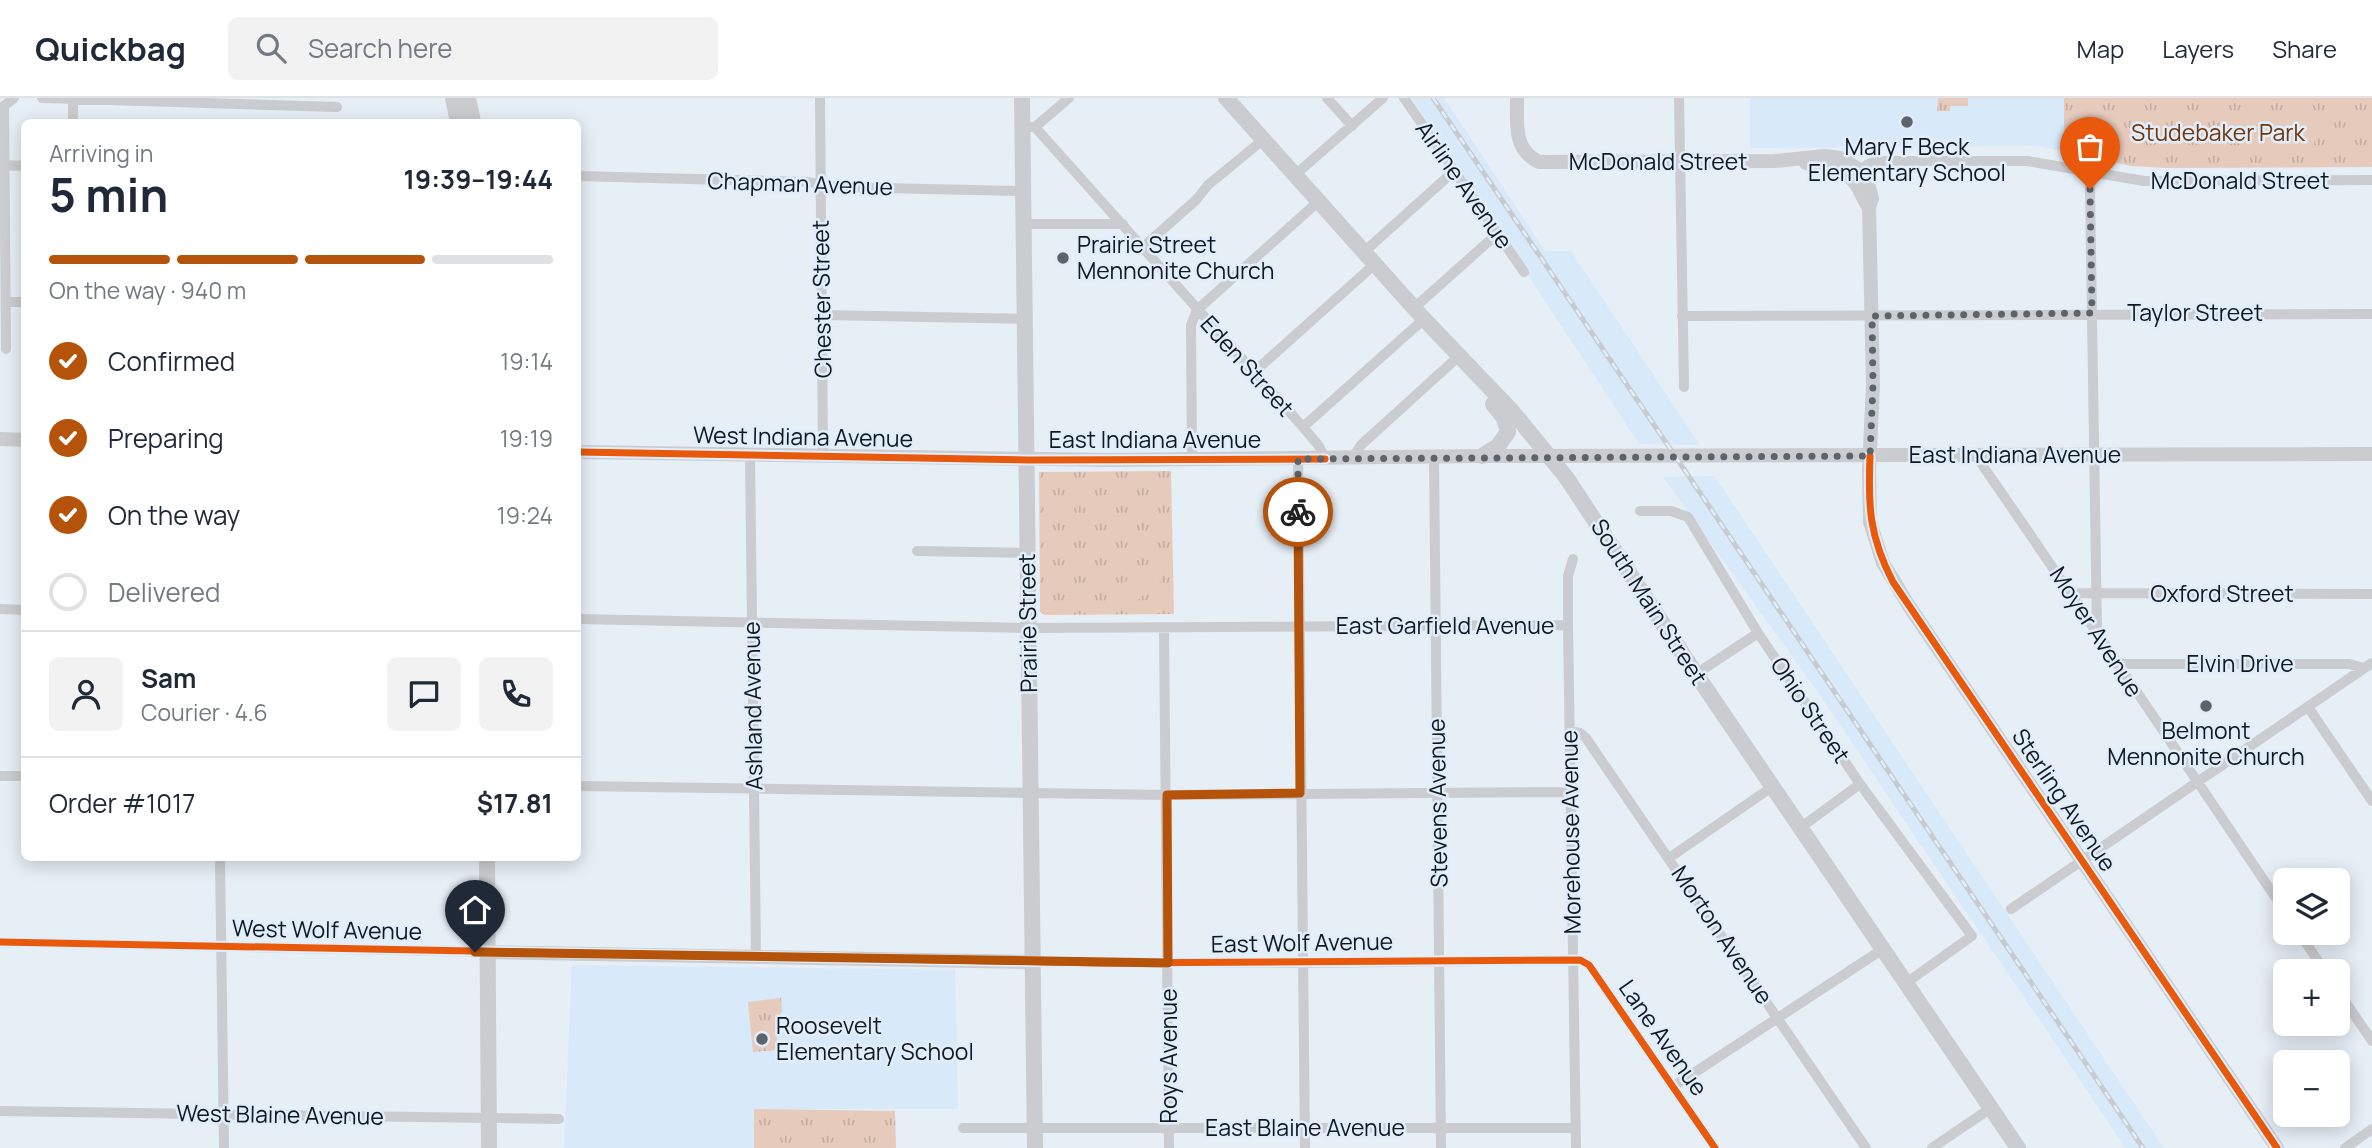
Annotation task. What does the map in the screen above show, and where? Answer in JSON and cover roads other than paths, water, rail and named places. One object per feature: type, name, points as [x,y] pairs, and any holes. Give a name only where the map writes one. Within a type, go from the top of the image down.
[{"type":"main road","points":[[453,98],[457,119]]},
{"type":"main road","points":[[468,98],[472,119]]},
{"type":"main road","name":"Prairie Street","points":[[1022,98],[1029,127],[1023,191],[1035,1148]]},
{"type":"main road","name":"South Main Street","points":[[1226,98],[1419,313],[1512,411],[1550,457],[2018,1148]]},
{"type":"main road","points":[[1479,378],[1481,389],[1504,418],[1508,428],[1505,438],[1498,446],[1482,456]]},
{"type":"main road","points":[[487,861],[488,1148]]},
{"type":"street","points":[[6,349],[4,106],[14,98]]},
{"type":"street","points":[[42,98],[337,107]]},
{"type":"street","points":[[73,98],[73,119]]},
{"type":"street","name":"Chester Street","points":[[820,98],[823,457]]},
{"type":"street","points":[[1029,127],[1069,98]]},
{"type":"street","points":[[1326,98],[1352,126]]},
{"type":"street","points":[[1295,174],[1383,98]]},
{"type":"street","name":"Airline Avenue","points":[[1404,98],[1524,272]]},
{"type":"street","name":"McDonald Street","points":[[1517,98],[1519,142],[1525,153],[1539,162],[1546,163],[1794,161],[1825,156],[1840,158],[1856,175],[1868,164],[1878,161],[2002,160],[2048,164],[2144,181],[2372,180]]},
{"type":"street","points":[[1679,98],[1684,387]]},
{"type":"street","name":"Eden Street","points":[[1029,127],[1123,224],[1303,427],[1319,446],[1325,459]]},
{"type":"street","points":[[1143,247],[1196,200],[1208,185],[1264,139]]},
{"type":"street","points":[[5,165],[21,166]]},
{"type":"street","points":[[1253,373],[1454,171]]},
{"type":"street","points":[[2092,173],[2096,633]]},
{"type":"street","name":"Sterling Avenue","points":[[1856,175],[1869,187],[1872,198],[1869,207],[1873,384],[1870,522],[1883,563],[1909,606],[2277,1148]]},
{"type":"street","name":"Chapman Avenue","points":[[581,176],[821,184],[836,187],[1023,191]]},
{"type":"street","points":[[1192,460],[1191,325],[1197,310],[1319,201]]},
{"type":"street","points":[[1024,224],[1123,224]]},
{"type":"street","points":[[1303,427],[1497,234]]},
{"type":"street","points":[[6,302],[21,302]]},
{"type":"street","name":"Taylor Street","points":[[1682,316],[2372,314]]},
{"type":"street","points":[[822,315],[1025,319]]},
{"type":"street","points":[[1352,459],[1361,445],[1459,356]]},
{"type":"street","points":[[0,439],[21,440]]},
{"type":"street","name":"West Indiana Avenue","points":[[581,452],[1028,460]]},
{"type":"street","name":"East Indiana Avenue","points":[[1028,460],[2372,454]]},
{"type":"street","name":"Ashland Avenue","points":[[750,455],[755,957]]},
{"type":"street","name":"Moyer Avenue","points":[[1976,456],[2273,894]]},
{"type":"street","name":"Stevens Avenue","points":[[1434,458],[1441,1148]]},
{"type":"street","points":[[1298,459],[1306,1148]]},
{"type":"street","name":"Ohio Street","points":[[1640,511],[1671,511],[1688,517],[1758,633],[1860,784],[1972,936],[1906,983]]},
{"type":"street","points":[[917,551],[1027,553]]},
{"type":"street","name":"Morehouse Avenue","points":[[1573,559],[1568,576],[1568,625],[1576,1148]]},
{"type":"street","name":"Oxford Street","points":[[2071,593],[2372,594]]},
{"type":"street","points":[[0,609],[21,610]]},
{"type":"street","name":"East Garfield Avenue","points":[[581,619],[1029,628],[1568,625]]},
{"type":"street","name":"Roys Avenue","points":[[1164,628],[1169,1148]]},
{"type":"street","points":[[1696,674],[1758,633]]},
{"type":"street","name":"Elvin Drive","points":[[2116,664],[2368,666]]},
{"type":"street","points":[[2011,909],[2368,666]]},
{"type":"street","points":[[2308,707],[2372,801]]},
{"type":"street","name":"Morton Avenue","points":[[1569,732],[1580,733],[1586,738],[1866,1148]]},
{"type":"street","points":[[0,776],[21,776]]},
{"type":"street","points":[[1800,828],[1860,784]]},
{"type":"street","points":[[581,786],[1167,795],[1570,792]]},
{"type":"street","points":[[1669,858],[1772,787]]},
{"type":"street","points":[[220,861],[223,1148]]},
{"type":"street","name":"West Wolf Avenue","points":[[0,942],[1032,961]]},
{"type":"street","points":[[1674,1086],[1883,949]]},
{"type":"street","name":"East Wolf Avenue","points":[[1032,961],[1304,963],[1573,960]]},
{"type":"street","name":"Lane Avenue","points":[[1573,960],[1589,965],[1716,1148]]},
{"type":"street","points":[[2350,1009],[2372,1041]]},
{"type":"street","points":[[1932,1148],[1991,1108]]},
{"type":"street","name":"West Blaine Avenue","points":[[0,1111],[559,1119]]},
{"type":"street","points":[[963,1128],[1034,1129]]},
{"type":"street","name":"East Blaine Avenue","points":[[1034,1129],[1575,1128]]},
{"type":"street","points":[[2345,1148],[2372,1129]]},
{"type":"railway","points":[[1433,98],[2143,1148]]},
{"type":"place","name":"Mary F Beck Elementary School","points":[[1907,122]]},
{"type":"place","name":"Prairie Street Mennonite Church","points":[[1063,258]]},
{"type":"place","name":"Belmont Mennonite Church","points":[[2206,706]]},
{"type":"place","name":"Roosevelt Elementary School","points":[[762,1039]]},
{"type":"park label","name":"Studebaker Park","points":[[2218,133]]}]
